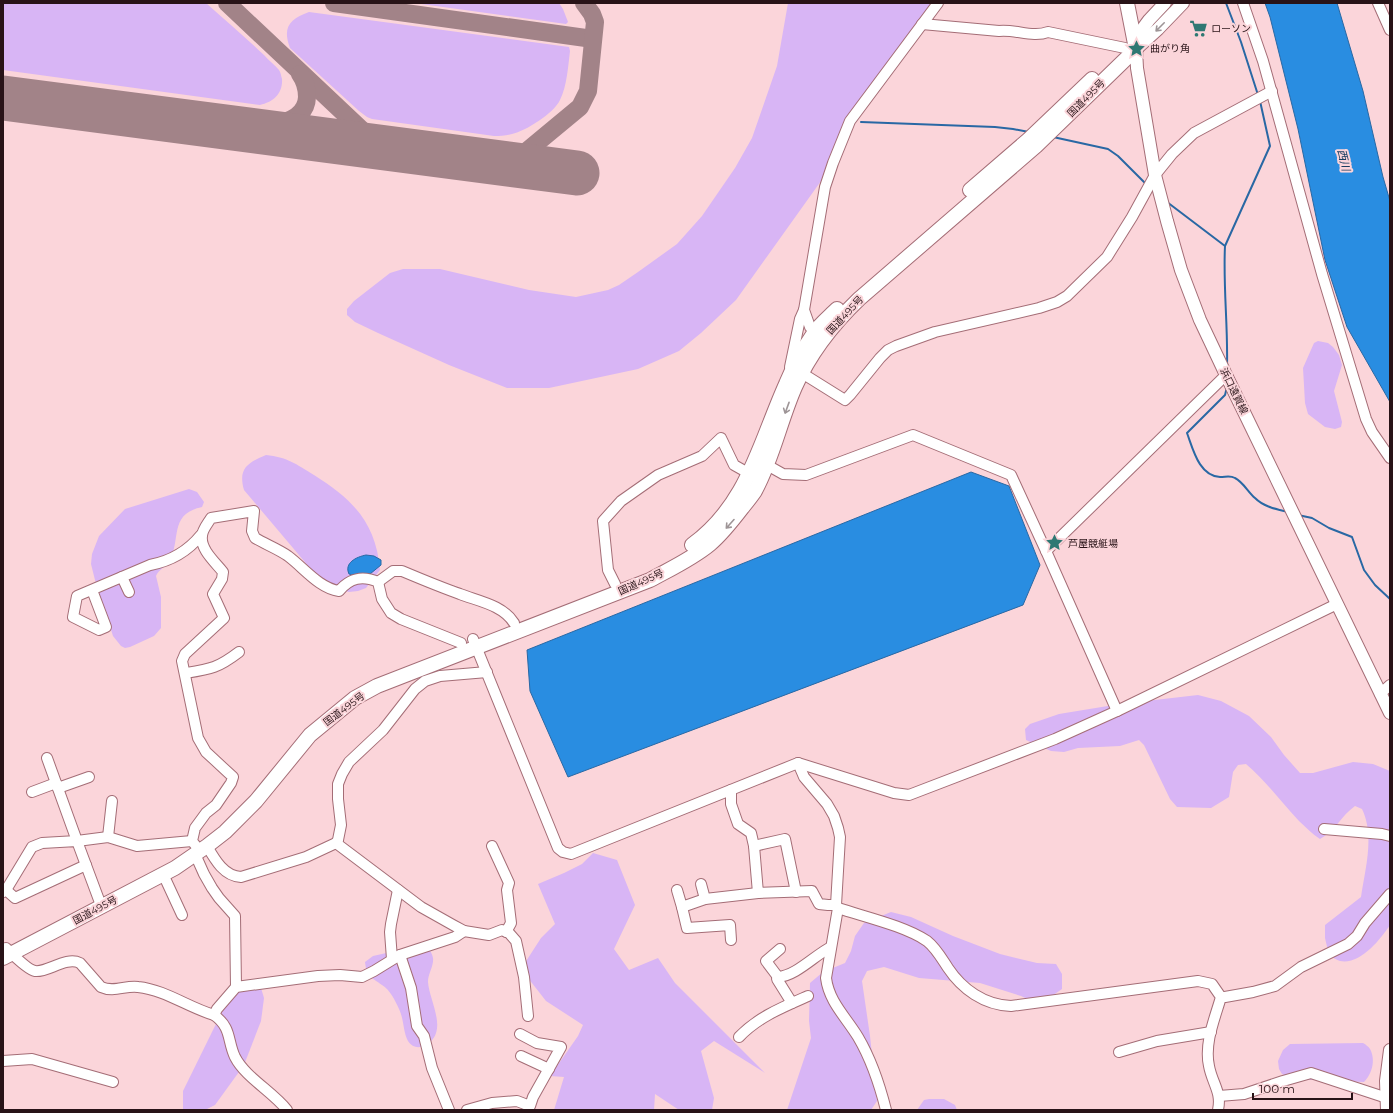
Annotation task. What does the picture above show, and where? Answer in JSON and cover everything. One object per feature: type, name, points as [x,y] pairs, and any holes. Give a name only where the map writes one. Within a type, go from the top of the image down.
[{"type":"highway","points":[[1127,3],[1132,45]]},
{"type":"highway","name":"国道495号","points":[[470,643],[514,623],[648,571],[680,554],[703,537],[729,509],[750,474],[786,384],[840,317],[1032,143],[1132,45]]},
{"type":"highway","name":"国道495号","points":[[6,952],[175,868],[220,828],[306,729],[331,707],[369,681],[470,643],[650,580],[684,562],[709,544],[731,523],[754,492],[767,465],[795,388],[798,371],[814,332],[850,296],[1032,143]]},
{"type":"highway","name":"国道495号","points":[[6,952],[198,847]]},
{"type":"main road","points":[[1132,45],[1149,20],[1165,3]]},
{"type":"main road","points":[[1132,45],[1158,29],[1183,3]]},
{"type":"main road","name":"浜口遠賀線","points":[[1132,45],[1155,175],[1181,270],[1200,320],[1390,713]]},
{"type":"main road","points":[[1387,1104],[1386,1081],[1390,1050]]},
{"type":"street","points":[[786,384],[800,319],[804,310],[825,187],[850,121],[938,3]]},
{"type":"street","points":[[1243,3],[1272,91],[1322,274],[1366,419],[1372,432],[1390,458]]},
{"type":"street","points":[[1378,3],[1390,30]]},
{"type":"street","points":[[922,24],[999,32],[1008,30],[1041,35],[1048,32],[1132,45]]},
{"type":"street","points":[[798,371],[845,400],[880,358],[888,350],[896,346],[935,332],[1039,308],[1057,302],[1066,296],[1107,257],[1132,217],[1155,175],[1172,154],[1194,133],[1272,91]]},
{"type":"street","points":[[804,310],[810,327],[814,332]]},
{"type":"street","points":[[1046,551],[1226,375]]},
{"type":"street","points":[[759,452],[767,465],[783,474],[806,475],[912,435],[1011,476],[1117,711]]},
{"type":"street","points":[[615,584],[608,570],[604,521],[620,501],[658,475],[702,456],[721,438],[734,465],[750,474]]},
{"type":"street","points":[[92,590],[150,565],[160,563],[181,554],[193,546],[202,535],[211,518],[254,511],[252,531],[254,538],[287,556],[313,578],[331,590],[339,591],[350,580],[361,578],[378,582],[393,571],[402,571],[489,604],[510,617],[514,623]]},
{"type":"street","points":[[202,535],[205,550],[223,572],[222,579],[213,594],[224,618],[185,654],[182,661],[186,673],[188,694],[198,738],[206,752],[233,777],[231,783],[216,805],[206,813],[195,828],[204,874],[219,898],[234,916],[236,987]]},
{"type":"street","points":[[122,577],[129,592]]},
{"type":"street","points":[[378,582],[382,599],[391,613],[401,619],[453,639],[470,643],[487,672],[558,848],[563,852],[571,854],[798,763],[894,794],[909,795],[1055,739],[1117,711],[1337,604]]},
{"type":"street","points":[[186,673],[212,669],[225,663],[239,652]]},
{"type":"street","points":[[86,864],[15,898],[5,891],[32,847],[42,843],[108,837],[137,846],[198,847],[234,877],[241,877],[306,857],[336,843],[341,825],[338,784],[349,762],[383,730],[414,689],[425,681],[440,676],[487,672]]},
{"type":"street","points":[[1380,694],[1390,685]]},
{"type":"street","points":[[47,758],[99,900]]},
{"type":"street","points":[[798,763],[804,777],[827,804],[834,816],[840,837],[837,906],[826,978],[827,989],[834,1003],[858,1038],[872,1066],[886,1110]]},
{"type":"street","points":[[32,792],[89,777]]},
{"type":"street","points":[[732,790],[731,804],[738,824],[751,833],[754,846],[758,893]]},
{"type":"street","points":[[108,837],[112,801]]},
{"type":"street","points":[[1324,829],[1390,836]]},
{"type":"street","points":[[754,846],[785,839],[796,892]]},
{"type":"street","points":[[336,843],[421,906],[464,930],[488,935],[502,930],[509,933],[516,940],[524,977],[528,1016]]},
{"type":"street","points":[[492,846],[509,883],[507,890],[511,923],[506,932]]},
{"type":"street","points":[[163,874],[182,915]]},
{"type":"street","points":[[700,884],[705,899]]},
{"type":"street","points":[[398,890],[390,932],[396,957],[411,988],[418,1026],[424,1036],[432,1068],[449,1110]]},
{"type":"street","points":[[677,890],[688,932],[730,925],[732,940]]},
{"type":"street","points":[[682,907],[705,899],[758,893],[812,891],[819,904],[837,906],[905,930],[928,942],[936,949],[961,985],[981,998],[1002,1006],[1198,981],[1212,984],[1221,997]]},
{"type":"street","points":[[1221,997],[1253,992],[1275,986],[1301,967],[1348,944],[1390,894]]},
{"type":"street","points":[[214,1015],[217,1009],[236,987],[318,976],[340,975],[362,977],[396,957],[455,937],[464,930]]},
{"type":"street","points":[[778,977],[784,977],[800,968],[831,946]]},
{"type":"street","points":[[780,949],[766,961],[778,977],[777,979],[792,1003]]},
{"type":"street","points":[[6,952],[36,972],[69,961],[75,961],[80,963],[101,987],[106,989],[122,989],[135,986],[152,988],[214,1015],[226,1027],[235,1057],[240,1064],[251,1076],[280,1101],[287,1110]]},
{"type":"street","points":[[739,1038],[746,1030],[763,1017],[808,996]]},
{"type":"street","points":[[1218,1110],[1220,1102],[1208,1066],[1208,1047],[1221,997]]},
{"type":"street","points":[[1119,1052],[1157,1041],[1211,1032]]},
{"type":"street","points":[[467,1110],[492,1103],[517,1101],[530,1106],[533,1097],[561,1047],[537,1042],[520,1034]]},
{"type":"street","points":[[521,1056],[549,1069]]},
{"type":"street","points":[[3,1061],[32,1059],[113,1082]]},
{"type":"street","points":[[1219,1096],[1244,1094],[1283,1080],[1311,1073],[1387,1104]]},
{"type":"shaded area","points":[[3,3],[206,3],[277,68],[282,79],[281,89],[273,99],[260,105],[3,70]]},
{"type":"shaded area","points":[[414,3],[559,3],[568,22],[566,24]]},
{"type":"shaded area","points":[[788,3],[937,3],[863,95],[839,137],[821,181],[736,300],[701,333],[679,351],[638,369],[549,388],[507,388],[449,365],[378,333],[355,322],[347,315],[347,309],[354,301],[390,273],[403,269],[440,269],[529,290],[576,297],[608,290],[619,285],[638,272],[677,244],[702,216],[735,168],[752,138],[777,66]]},
{"type":"shaded area","points":[[309,12],[569,47],[570,51],[564,89],[557,105],[546,116],[525,129],[505,136],[494,136],[372,119],[359,111],[290,48],[287,34],[289,25],[297,18]]},
{"type":"shaded area","points":[[1318,341],[1328,343],[1333,347],[1339,355],[1342,365],[1334,391],[1342,422],[1341,427],[1335,429],[1325,427],[1308,414],[1305,403],[1303,368],[1314,343]]},
{"type":"shaded area","points":[[266,455],[286,459],[314,475],[340,493],[360,514],[373,538],[378,553],[380,570],[366,588],[349,592],[322,585],[304,561],[244,490],[242,483],[243,472],[249,464]]},
{"type":"shaded area","points":[[189,489],[197,492],[204,502],[202,507],[192,510],[180,521],[170,560],[156,576],[161,597],[161,628],[154,636],[125,648],[121,646],[113,636],[91,564],[92,554],[99,536],[125,509]]},
{"type":"shaded area","points":[[1198,695],[1221,701],[1249,716],[1271,737],[1300,773],[1313,773],[1353,762],[1373,764],[1390,771],[1390,925],[1381,938],[1362,955],[1355,959],[1340,961],[1329,955],[1325,938],[1325,925],[1361,897],[1368,853],[1368,830],[1362,809],[1355,806],[1326,835],[1320,839],[1299,821],[1267,784],[1246,764],[1238,765],[1233,772],[1229,797],[1211,808],[1177,807],[1170,799],[1144,745],[1139,740],[1120,746],[1078,748],[1064,752],[1051,751],[1026,740],[1025,729],[1030,724],[1059,714],[1120,704]]},
{"type":"shaded area","points":[[593,853],[617,860],[635,905],[614,949],[629,970],[658,958],[675,983],[765,1073],[714,1041],[701,1051],[714,1098],[712,1110],[679,1110],[655,1094],[654,1110],[554,1110],[564,1077],[550,1076],[578,1036],[583,1025],[546,1001],[521,969],[541,938],[555,924],[538,884],[582,864]]},
{"type":"shaded area","points":[[891,912],[911,917],[953,936],[1000,954],[1037,963],[1056,964],[1062,974],[1062,989],[1052,996],[1034,1002],[1021,996],[980,983],[919,978],[884,967],[867,971],[862,981],[877,1101],[871,1110],[787,1110],[811,1038],[809,1021],[810,983],[823,972],[845,963],[851,951],[855,936],[864,923]]},
{"type":"shaded area","points":[[422,945],[429,950],[433,958],[433,964],[428,982],[436,1014],[437,1027],[434,1037],[428,1044],[415,1047],[408,1041],[405,1034],[401,1013],[390,992],[368,974],[365,962],[373,956]]},
{"type":"shaded area","points":[[242,988],[261,988],[264,998],[261,1021],[244,1065],[215,1105],[205,1110],[183,1110],[183,1091],[229,998]]},
{"type":"shaded area","points":[[1363,1043],[1370,1049],[1373,1058],[1371,1071],[1364,1082],[1293,1079],[1282,1074],[1279,1069],[1278,1061],[1283,1050],[1290,1044]]},
{"type":"shaded area","points":[[944,1099],[955,1105],[957,1110],[917,1110],[924,1100]]},
{"type":"water","name":"西川","points":[[1265,3],[1337,3],[1363,91],[1390,201],[1390,402],[1347,327],[1325,260],[1298,129],[1270,17]]},
{"type":"water","points":[[971,472],[1009,486],[1040,565],[1023,605],[568,777],[530,691],[527,650]]},
{"type":"water","points":[[366,555],[374,556],[381,560],[381,565],[370,574],[349,574],[348,567],[352,561],[358,557]]},
{"type":"waterway","points":[[1226,3],[1241,42],[1258,95]]},
{"type":"waterway","points":[[1227,365],[1225,246],[1270,146],[1260,101]]},
{"type":"waterway","points":[[861,122],[995,127],[1029,132]]},
{"type":"waterway","points":[[1053,137],[1108,149],[1118,156],[1147,185]]},
{"type":"waterway","points":[[1167,202],[1225,246]]},
{"type":"waterway","points":[[1227,387],[1225,395],[1187,433],[1198,461],[1207,472],[1213,475],[1220,477],[1230,476],[1241,482],[1252,496],[1262,504],[1288,512]]},
{"type":"waterway","points":[[1298,515],[1312,518],[1329,528],[1352,537],[1364,570],[1375,585],[1390,599]]},
{"type":"taxiway","points":[[227,3],[381,148]]},
{"type":"taxiway","points":[[334,3],[593,39]]},
{"type":"taxiway","points":[[510,165],[580,107],[588,91],[595,22],[592,14],[584,3]]},
{"type":"taxiway","points":[[220,126],[243,127],[272,125],[285,122],[296,116],[304,108],[307,97],[307,91],[300,74]]},
{"type":"runway","points":[[3,98],[577,173]]},
{"type":"place","name":"ローソン","points":[[1198,28]]},
{"type":"place","name":"曲がり角","points":[[1137,48]]},
{"type":"place","name":"芦屋競艇場","points":[[1055,543]]}]
